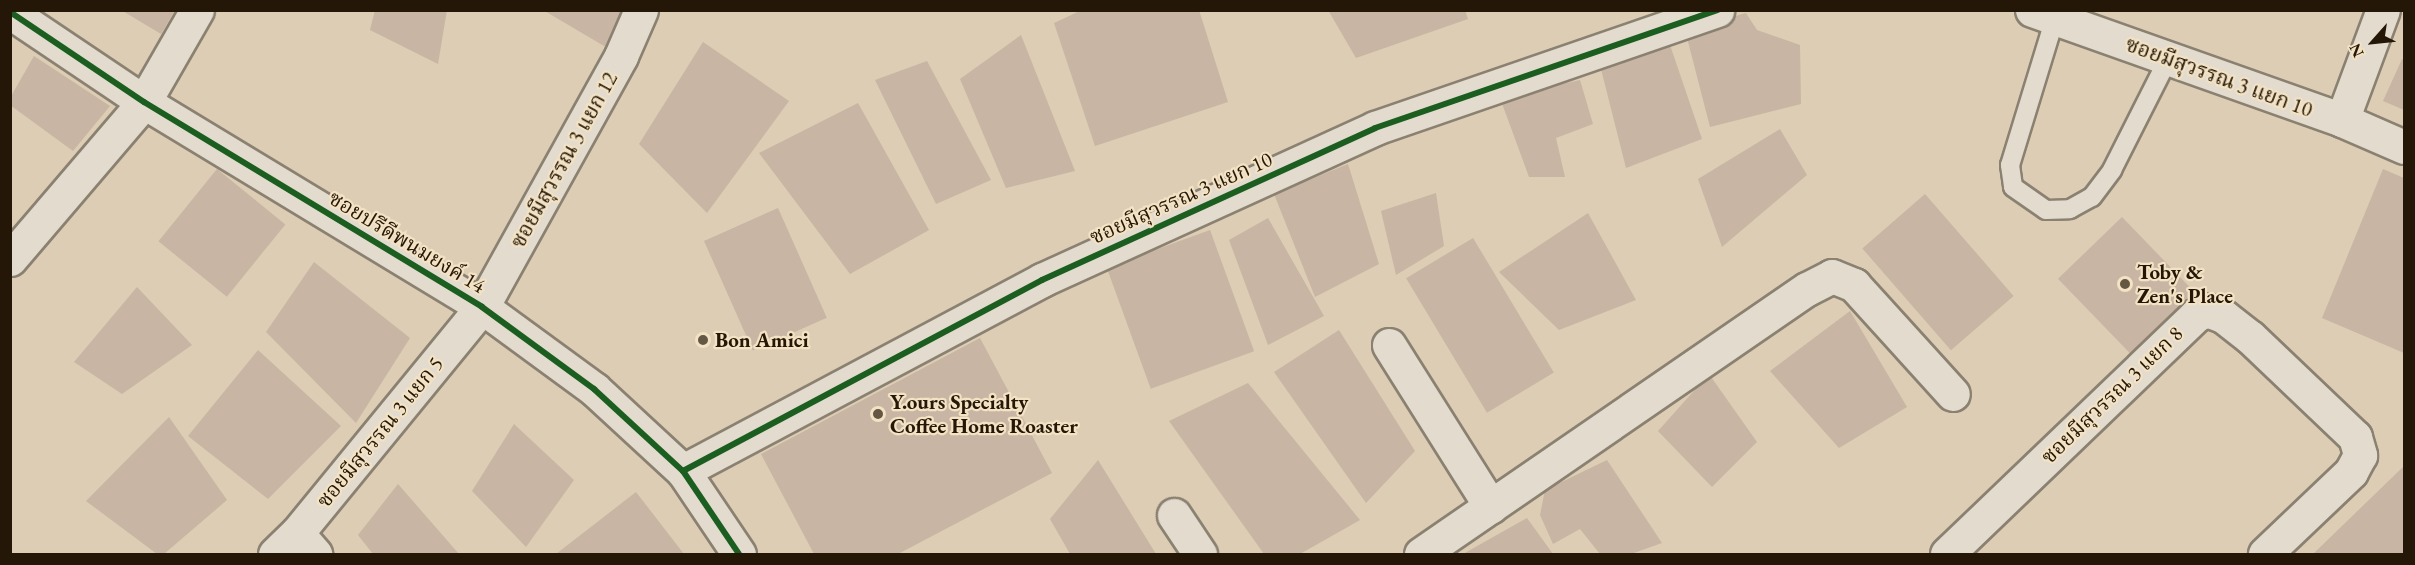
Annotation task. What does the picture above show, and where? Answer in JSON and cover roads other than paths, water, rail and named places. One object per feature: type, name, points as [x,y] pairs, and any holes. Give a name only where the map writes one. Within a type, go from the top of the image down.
[{"type":"street","points":[[10,259],[144,102],[197,10]]},
{"type":"street","name":"ซอยมีสุวรรณ 3 แยก 12","points":[[482,307],[621,56],[641,10]]},
{"type":"street","name":"ซอยมีสุวรรณ 3 แยก 10","points":[[683,471],[1042,280],[1365,133],[1717,10]]},
{"type":"street","points":[[2342,120],[2384,10]]},
{"type":"street","name":"ซอยปรีดีพนมยงค์ 14","points":[[10,12],[144,102],[482,307],[594,389],[683,471],[739,555]]},
{"type":"street","name":"ซอยมีสุวรรณ 3 แยก 10","points":[[2044,14],[2342,120],[2404,147]]},
{"type":"street","points":[[1422,555],[1807,289],[1832,276],[1854,285],[1953,394]]},
{"type":"street","name":"ซอยมีสุวรรณ 3 แยก 5","points":[[296,547],[482,307]]},
{"type":"street","name":"ซอยมีสุวรรณ 3 แยก 8","points":[[1947,555],[2196,315],[2207,310],[2223,316],[2250,337],[2355,437],[2360,455],[2351,472],[2265,555]]},
{"type":"street","points":[[1389,345],[1491,507]]},
{"type":"street","points":[[1174,515],[1200,555]]},
{"type":"lane","points":[[2044,14],[2010,165],[2013,187],[2026,200],[2046,210],[2070,209],[2092,197],[2112,170],[2169,59]]},
{"type":"place","name":"Toby & Zen's Place","points":[[2125,284]]},
{"type":"place","name":"Bon Amici","points":[[703,340]]},
{"type":"place","name":"Y.ours Specialty Coffee Home Roaster","points":[[878,414]]}]
